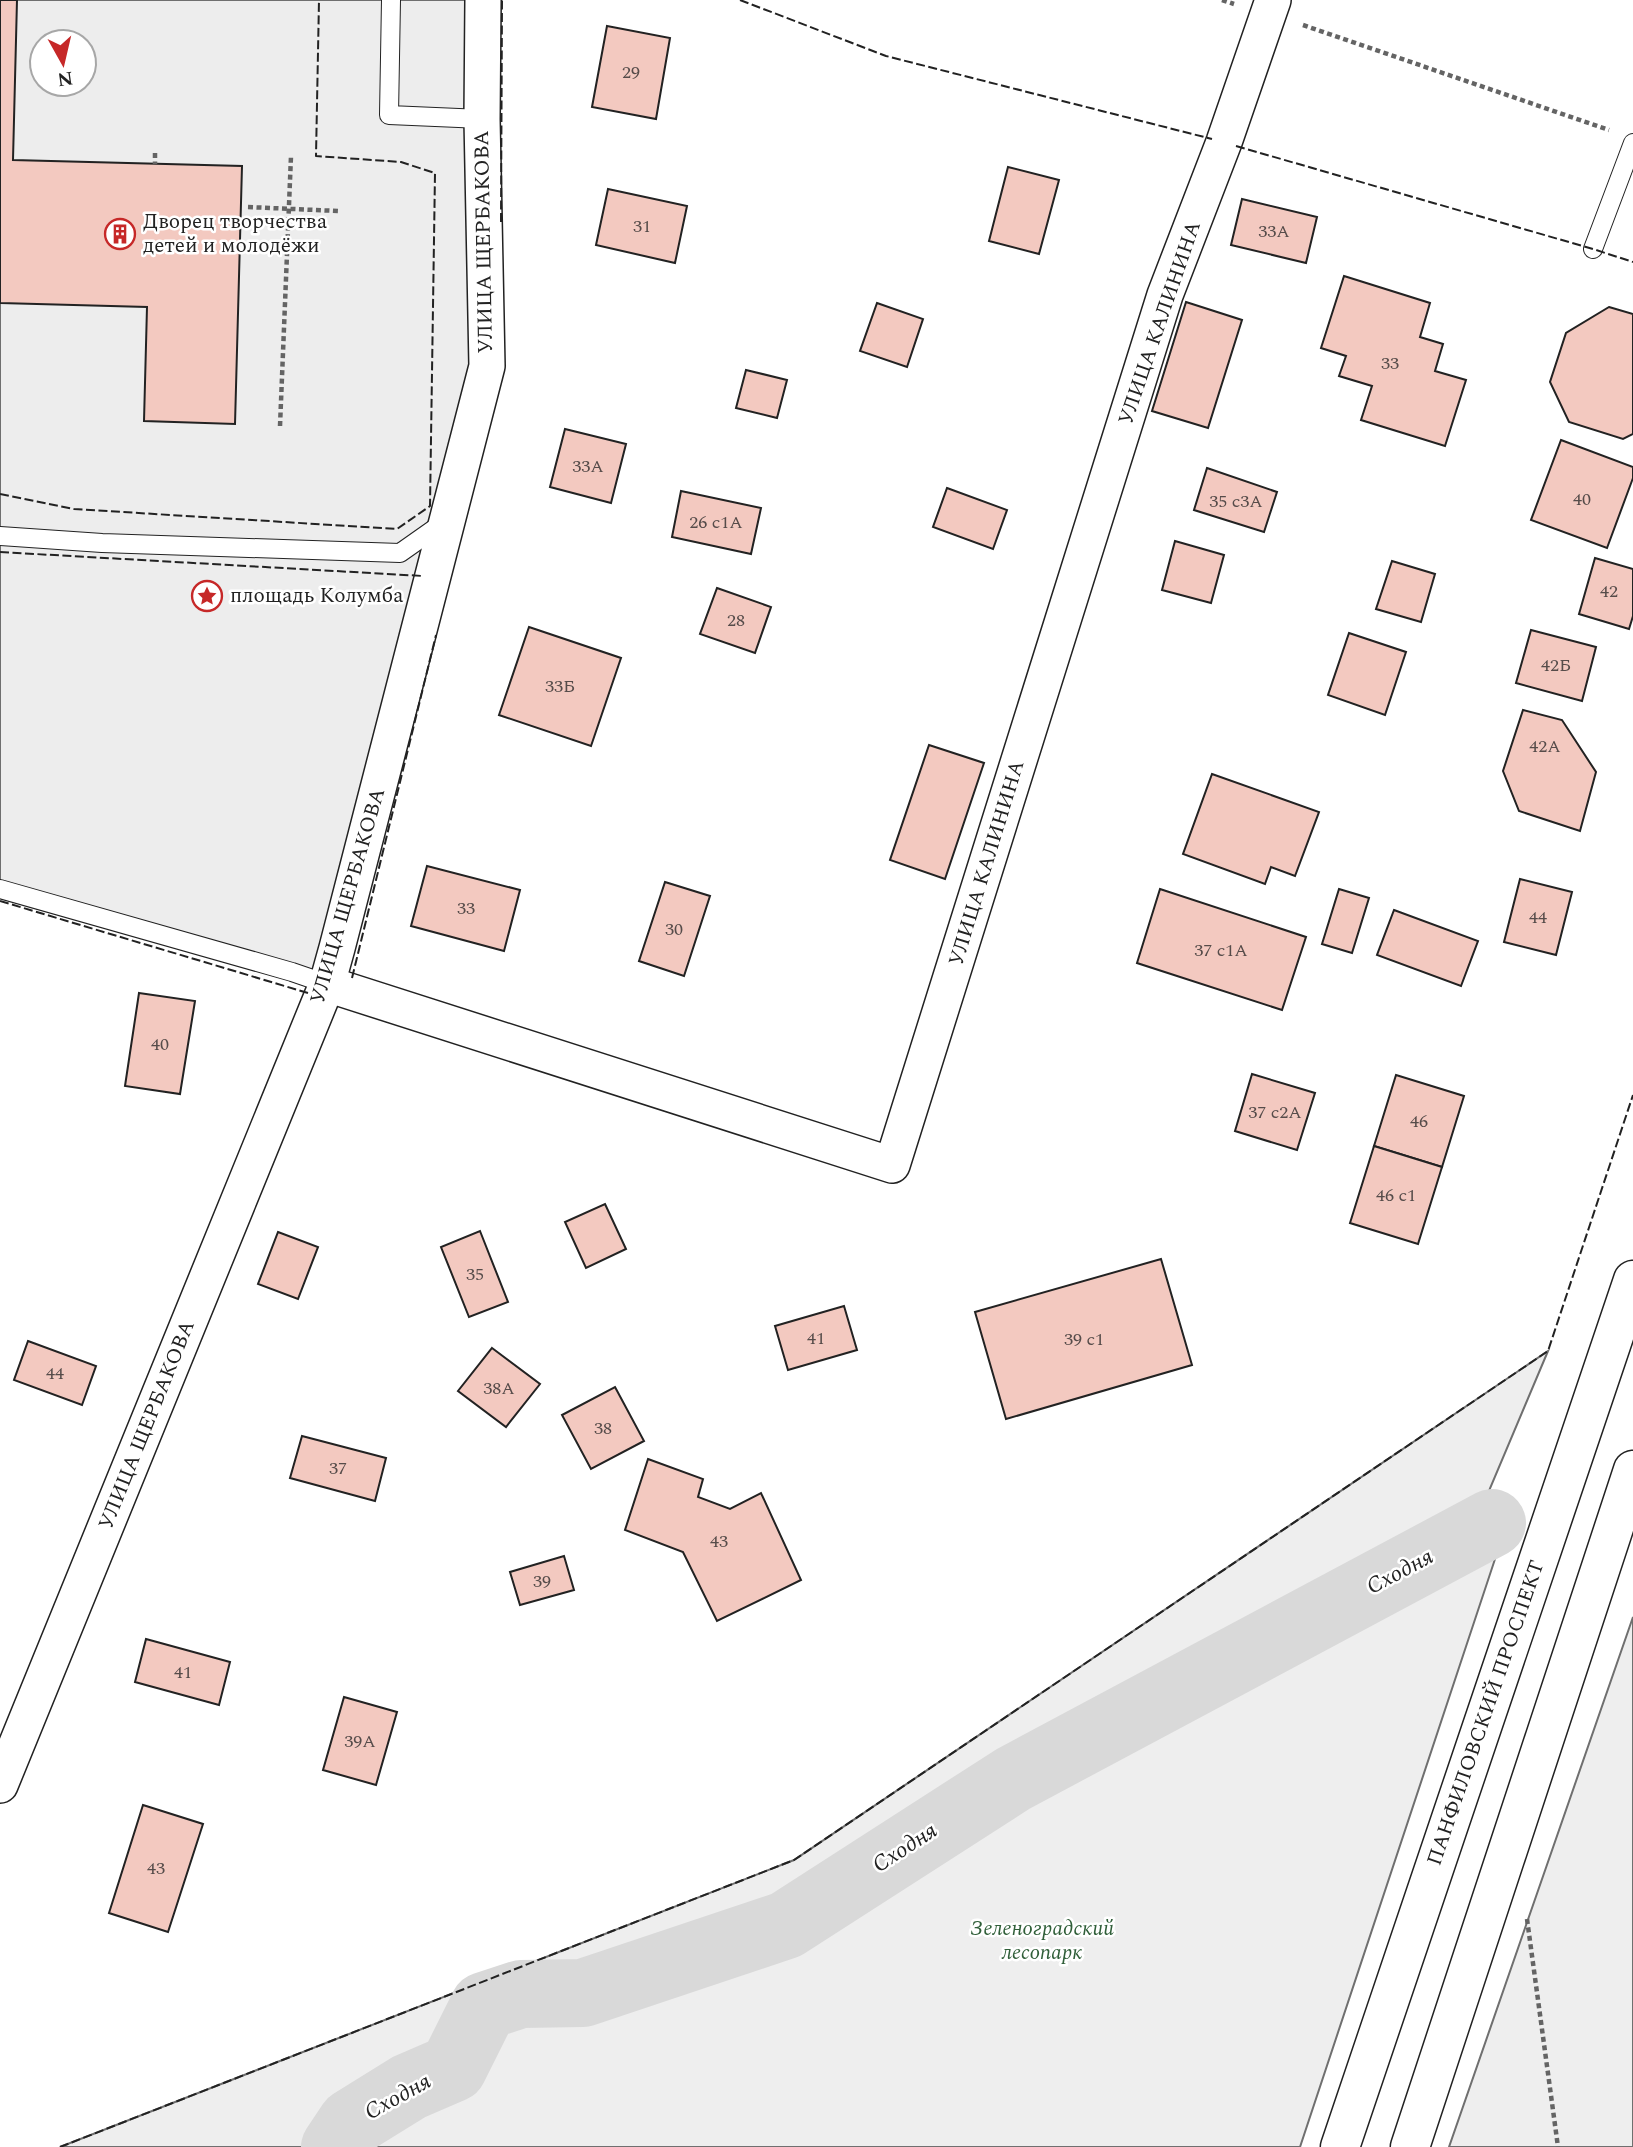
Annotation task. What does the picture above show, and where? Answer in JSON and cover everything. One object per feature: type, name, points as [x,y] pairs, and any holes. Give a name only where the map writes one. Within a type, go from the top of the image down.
[{"type":"main road","name":"ПАНФИЛОВСКИЙ ПРОСПЕКТ","points":[[1340,2147],[1633,1280]]},
{"type":"main road","points":[[1410,2147],[1633,1470]]},
{"type":"street","name":"УЛИЦА ЩЕРБАКОВА","points":[[0,1785],[327,984],[486,366],[482,0]]},
{"type":"street","name":"УЛИЦА КАЛИНИНА","points":[[327,984],[892,1165],[1166,295],[1271,7]]},
{"type":"lane","points":[[391,0],[388,115],[482,119]]},
{"type":"lane","points":[[1593,249],[1626,138]]},
{"type":"lane","points":[[0,536],[102,543],[400,553],[446,520]]},
{"type":"lane","points":[[0,888],[327,984]]},
{"type":"path","points":[[1222,0],[1271,7],[1626,138]]},
{"type":"path","points":[[155,153],[155,164]]},
{"type":"path","points":[[280,426],[291,156]]},
{"type":"path","points":[[248,207],[338,211]]},
{"type":"path","points":[[1527,1911],[1558,2147]]},
{"type":"green space","name":"Зеленоградский лесопарк","points":[[1548,1351],[1456,1569],[1463,1571],[1477,1539],[1501,1541],[1300,2147],[60,2147],[794,1860]]},
{"type":"green space","points":[[1633,1617],[1633,2147],[1449,2147]]},
{"type":"shaded area","name":"площадь Колумба","points":[[0,0],[473,0],[469,373],[317,982],[0,884]]},
{"type":"building","name":"Дворец творчества детей и молодёжи","points":[[0,0],[17,0],[13,160],[242,166],[235,424],[144,421],[147,307],[0,303]]},
{"type":"building","points":[[607,26],[670,38],[656,119],[592,107]]},
{"type":"building","points":[[1008,167],[1059,180],[1039,254],[989,241]]},
{"type":"building","points":[[608,189],[687,206],[675,263],[596,245]]},
{"type":"building","points":[[1242,199],[1317,217],[1306,263],[1231,245]]},
{"type":"building","points":[[1344,276],[1430,303],[1420,337],[1443,344],[1435,371],[1466,380],[1445,446],[1361,420],[1372,386],[1339,376],[1346,356],[1321,348]]},
{"type":"building","points":[[1186,302],[1242,320],[1208,428],[1152,411]]},
{"type":"building","points":[[877,303],[923,319],[907,367],[860,351]]},
{"type":"building","points":[[1609,307],[1633,314],[1633,434],[1623,439],[1569,422],[1550,382],[1566,333]]},
{"type":"building","points":[[746,370],[787,380],[777,418],[736,408]]},
{"type":"building","points":[[565,429],[626,444],[611,503],[550,487]]},
{"type":"building","points":[[1561,440],[1633,467],[1633,478],[1607,548],[1531,520]]},
{"type":"building","points":[[1207,468],[1277,492],[1264,532],[1194,510]]},
{"type":"building","points":[[947,488],[1007,510],[993,549],[933,527]]},
{"type":"building","points":[[681,491],[761,508],[751,554],[672,537]]},
{"type":"building","points":[[1175,541],[1224,555],[1211,603],[1162,590]]},
{"type":"building","points":[[1595,558],[1633,569],[1633,616],[1629,629],[1579,614]]},
{"type":"building","points":[[1392,561],[1435,574],[1421,622],[1376,609]]},
{"type":"building","points":[[717,588],[771,607],[755,653],[700,634]]},
{"type":"building","points":[[529,627],[621,658],[591,746],[499,715]]},
{"type":"building","points":[[1531,630],[1596,647],[1582,701],[1516,683]]},
{"type":"building","points":[[1349,633],[1406,652],[1385,715],[1328,695]]},
{"type":"building","points":[[1523,710],[1562,720],[1596,772],[1580,831],[1519,811],[1503,771]]},
{"type":"building","points":[[929,745],[984,763],[945,879],[890,860]]},
{"type":"building","points":[[1212,774],[1319,812],[1295,876],[1271,867],[1265,884],[1183,854]]},
{"type":"building","points":[[427,866],[520,890],[504,951],[411,926]]},
{"type":"building","points":[[1520,879],[1572,892],[1556,955],[1504,942]]},
{"type":"building","points":[[665,882],[710,896],[684,976],[639,961]]},
{"type":"building","points":[[1160,889],[1306,937],[1282,1010],[1137,963]]},
{"type":"building","points":[[1339,889],[1369,898],[1352,953],[1322,944]]},
{"type":"building","points":[[1394,910],[1478,941],[1461,986],[1377,955]]},
{"type":"building","points":[[139,993],[195,1001],[180,1094],[125,1086]]},
{"type":"building","points":[[1252,1074],[1315,1093],[1297,1150],[1235,1131]]},
{"type":"building","points":[[1396,1075],[1464,1096],[1442,1167],[1374,1146]]},
{"type":"building","points":[[1374,1146],[1442,1167],[1418,1244],[1350,1223]]},
{"type":"building","points":[[605,1204],[626,1249],[586,1268],[565,1222]]},
{"type":"building","points":[[480,1231],[508,1302],[469,1317],[441,1247]]},
{"type":"building","points":[[278,1232],[318,1247],[298,1299],[258,1284]]},
{"type":"building","points":[[1161,1259],[1192,1365],[1006,1419],[975,1312]]},
{"type":"building","points":[[844,1306],[857,1350],[788,1370],[775,1326]]},
{"type":"building","points":[[28,1341],[96,1366],[82,1405],[14,1380]]},
{"type":"building","points":[[492,1348],[540,1384],[506,1427],[458,1391]]},
{"type":"building","points":[[615,1387],[644,1441],[591,1469],[562,1415]]},
{"type":"building","points":[[302,1436],[386,1458],[375,1501],[290,1478]]},
{"type":"building","points":[[648,1459],[703,1479],[698,1497],[730,1509],[761,1493],[801,1580],[717,1621],[683,1552],[625,1530]]},
{"type":"building","points":[[564,1556],[574,1590],[520,1605],[510,1572]]},
{"type":"building","points":[[146,1639],[230,1662],[219,1705],[135,1682]]},
{"type":"building","points":[[344,1697],[397,1712],[376,1785],[323,1770]]},
{"type":"building","points":[[143,1805],[203,1824],[168,1932],[109,1913]]},
{"type":"waterway","name":"Сходня","points":[[335,2147],[351,2123],[409,2087],[453,2068],[484,2006],[521,1994],[583,1993],[786,1925],[1013,1779],[1492,1523]]},
{"type":"fence","points":[[0,494],[74,509],[397,529],[430,506],[435,173],[401,162],[316,156],[319,0]]},
{"type":"fence","points":[[501,222],[502,0]]},
{"type":"fence","points":[[740,0],[886,56],[1212,139]]},
{"type":"fence","points":[[1236,146],[1633,262]]},
{"type":"fence","points":[[0,552],[423,576]]},
{"type":"fence","points":[[352,978],[436,635]]},
{"type":"fence","points":[[0,901],[308,993]]},
{"type":"fence","points":[[60,2147],[794,1860],[1548,1351],[1633,1095]]},
{"type":"place","name":"Дворец творчества детей и молодёжи","points":[[120,234]]},
{"type":"place","name":"площадь Колумба","points":[[207,596]]}]
